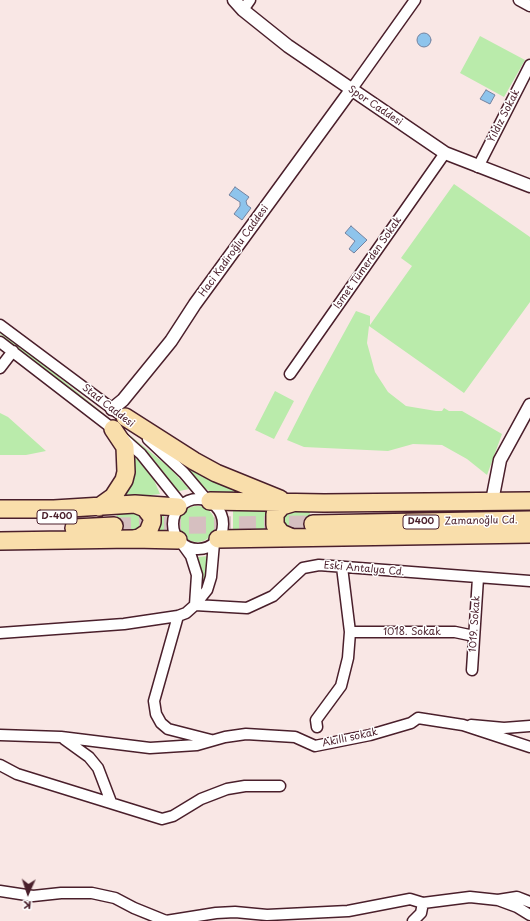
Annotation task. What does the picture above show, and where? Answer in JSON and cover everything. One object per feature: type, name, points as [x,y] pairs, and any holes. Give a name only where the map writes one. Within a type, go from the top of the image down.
[{"type":"highway","points":[[119,413],[194,461],[216,473],[292,503]]},
{"type":"highway","points":[[99,507],[113,497],[124,480],[126,472],[125,447],[113,429]]},
{"type":"highway","points":[[208,500],[292,503],[530,501]]},
{"type":"highway","points":[[290,537],[281,533],[275,525],[274,519],[282,506],[292,503]]},
{"type":"highway","points":[[0,510],[99,507],[135,504],[180,505]]},
{"type":"highway","points":[[133,539],[144,536],[151,528],[152,522],[149,512],[140,505],[135,504]]},
{"type":"highway","name":"Zamanoğlu Cd.","points":[[530,511],[313,519],[530,520]]},
{"type":"highway","name":"D-400","points":[[0,518],[114,521],[0,532]]},
{"type":"highway","points":[[216,541],[290,537],[530,534]]},
{"type":"highway","points":[[0,541],[133,539],[179,541]]},
{"type":"street","name":"Spor Caddesi","points":[[234,0],[246,5],[288,46],[445,153],[530,186]]},
{"type":"street","points":[[351,90],[415,0]]},
{"type":"street","points":[[519,0],[530,6]]},
{"type":"street","name":"Yıldız Sokak","points":[[478,167],[530,65]]},
{"type":"street","name":"Haci Kadiroğlu Caddesi","points":[[119,413],[123,400],[171,341],[195,304],[351,90]]},
{"type":"street","name":"Ismet Tümerden Sokak","points":[[290,374],[445,153]]},
{"type":"street","name":"Stad Caddesi","points":[[0,325],[119,413],[184,473],[208,500]]},
{"type":"street","name":"Stad Caddesi","points":[[0,342],[113,429],[141,454],[180,505]]},
{"type":"street","points":[[0,368],[13,351]]},
{"type":"street","points":[[492,501],[500,460],[530,405]]},
{"type":"street","points":[[0,633],[129,623],[178,616],[186,613],[195,605],[207,590],[211,577],[216,541],[222,532],[223,518],[220,511],[208,500],[193,498],[180,505],[172,520],[174,534],[191,556],[197,575],[195,605]]},
{"type":"street","points":[[179,541],[186,547],[201,549],[216,541]]},
{"type":"street","name":"Eski Antalya Cd.","points":[[195,605],[247,608],[273,596],[303,568],[318,565],[530,581]]},
{"type":"street","points":[[317,727],[316,720],[341,686],[348,658],[350,632],[342,567]]},
{"type":"street","name":"1019. Sokak","points":[[472,670],[477,615],[478,578]]},
{"type":"street","points":[[178,616],[154,701],[156,714],[161,723],[168,729],[211,740]]},
{"type":"street","name":"1018. Sokak","points":[[350,632],[455,632],[474,636]]},
{"type":"street","name":"Akıllı sokak","points":[[0,735],[61,737],[150,748],[197,745],[211,740],[246,734],[295,737],[315,746],[370,735],[411,723],[418,718],[463,725],[530,747]]},
{"type":"street","points":[[463,725],[484,725],[504,728],[530,726]]},
{"type":"street","points":[[61,737],[72,743],[89,757],[98,768],[111,802]]},
{"type":"street","points":[[0,765],[17,774],[111,802],[141,814],[162,819],[173,816],[201,799],[227,789],[245,786],[280,786]]},
{"type":"street","points":[[0,891],[33,896],[61,893],[92,893],[115,898],[134,908],[166,921],[216,913],[235,912],[267,915],[348,911],[410,899],[423,903],[470,897],[498,900],[517,907],[530,915]]},
{"type":"street","points":[[498,900],[517,896],[530,902]]},
{"type":"street","points":[[413,921],[421,913],[423,903]]},
{"type":"green space","points":[[480,36],[525,60],[504,97],[460,73]]},
{"type":"green space","points":[[454,184],[530,237],[530,302],[464,393],[369,326],[367,343],[375,372],[388,392],[406,406],[436,411],[442,411],[444,408],[449,411],[462,411],[502,434],[487,475],[467,459],[442,445],[413,444],[388,451],[304,447],[287,440],[356,311],[370,316],[370,325],[412,266],[401,258]]},
{"type":"green space","points":[[0,332],[48,368],[170,468],[189,489],[175,492],[170,481],[150,455],[0,334]]},
{"type":"green space","points":[[275,391],[294,401],[274,439],[255,430]]},
{"type":"green space","points":[[0,413],[8,417],[46,451],[26,455],[0,455]]},
{"type":"green space","points":[[153,437],[265,496],[214,494],[200,485]]},
{"type":"green space","points":[[134,455],[154,480],[160,494],[119,499],[134,474]]},
{"type":"green space","points":[[197,506],[210,511],[215,524],[210,537],[197,542],[184,537],[179,524],[184,511]]},
{"type":"green space","points":[[233,507],[275,508],[273,530],[233,534]]},
{"type":"green space","points":[[310,508],[309,533],[289,533],[279,517],[280,513]]},
{"type":"green space","points":[[117,509],[140,509],[147,529],[116,534]]},
{"type":"green space","points":[[164,509],[164,534],[153,533],[156,518]]},
{"type":"green space","points":[[209,556],[207,572],[203,586],[198,557]]},
{"type":"water","points":[[421,33],[427,33],[431,37],[431,43],[427,47],[421,47],[417,43],[417,37]]},
{"type":"water","points":[[486,90],[495,95],[490,104],[480,99]]},
{"type":"water","points":[[235,187],[249,197],[246,201],[247,205],[251,208],[242,220],[234,214],[240,206],[240,202],[229,195]]},
{"type":"water","points":[[351,226],[367,240],[354,253],[349,249],[355,241],[345,233]]},
{"type":"tunnel","points":[[114,526],[313,524]]}]
